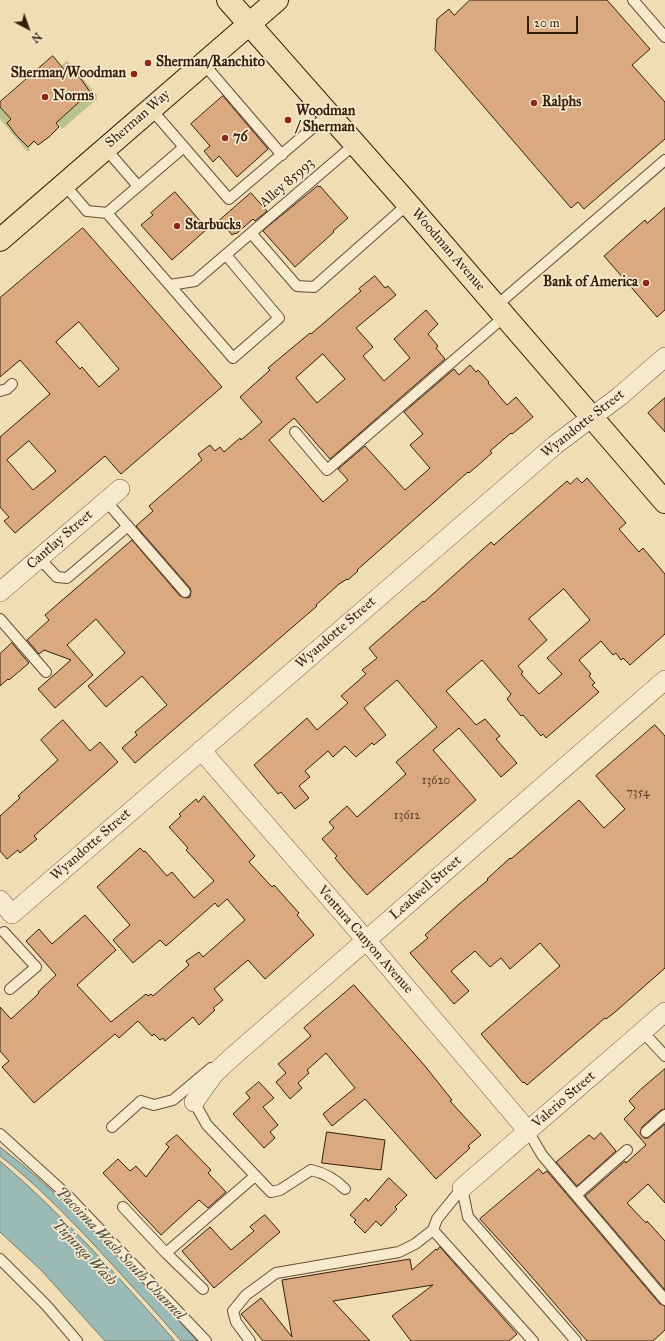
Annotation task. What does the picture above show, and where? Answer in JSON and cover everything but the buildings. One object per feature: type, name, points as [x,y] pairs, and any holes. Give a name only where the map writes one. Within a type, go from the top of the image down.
[{"type":"main road","name":"Woodman Avenue","points":[[228,0],[408,204],[665,502]]},
{"type":"main road","name":"Sherman Way","points":[[0,240],[202,63],[277,0]]},
{"type":"street","name":"Wyandotte Street","points":[[12,914],[200,750],[555,445],[620,396],[665,357]]},
{"type":"street","name":"Cantlay Street","points":[[0,592],[113,495]]},
{"type":"street","name":"Leadwell Street","points":[[194,1102],[214,1074],[231,1058],[665,680]]},
{"type":"street","name":"Ventura Canyon Avenue","points":[[200,750],[366,940],[528,1131]]},
{"type":"street","points":[[0,900],[12,914]]},
{"type":"street","name":"Valerio Street","points":[[462,1188],[665,1012]]},
{"type":"lane","points":[[633,0],[665,37]]},
{"type":"lane","points":[[202,63],[282,154]]},
{"type":"lane","points":[[150,109],[229,199],[329,114]]},
{"type":"lane","name":"Alley 85993","points":[[170,285],[195,281],[354,144]]},
{"type":"lane","points":[[107,213],[184,147]]},
{"type":"lane","points":[[105,148],[138,186]]},
{"type":"lane","points":[[295,432],[327,470],[665,160]]},
{"type":"lane","points":[[64,184],[87,211],[107,213],[233,358],[279,318],[226,255]]},
{"type":"lane","points":[[251,233],[297,286],[314,287],[408,204]]},
{"type":"lane","points":[[0,391],[7,389],[12,384]]},
{"type":"lane","points":[[113,495],[128,526],[185,592]]},
{"type":"lane","points":[[39,558],[57,577],[67,578],[128,526]]},
{"type":"lane","points":[[0,619],[46,672]]},
{"type":"lane","points":[[10,989],[36,967],[2,933],[9,924],[12,914]]},
{"type":"lane","points":[[642,1032],[665,1056]]},
{"type":"lane","points":[[112,1127],[141,1101],[154,1105],[173,1100],[220,1060],[231,1058]]},
{"type":"lane","points":[[194,1102],[207,1125],[271,1192],[280,1190],[311,1170],[318,1171],[332,1177],[345,1189]]},
{"type":"lane","points":[[646,1132],[665,1115]]},
{"type":"lane","points":[[528,1131],[542,1155],[665,1300]]},
{"type":"lane","points":[[0,1134],[67,1195],[206,1341]]},
{"type":"lane","points":[[576,1195],[627,1150]]},
{"type":"lane","points":[[166,1253],[256,1176]]},
{"type":"lane","points":[[250,1341],[236,1322],[233,1311],[246,1295],[276,1273],[399,1252],[415,1244],[432,1230],[437,1219],[462,1188]]},
{"type":"lane","points":[[462,1188],[468,1217],[576,1341]]},
{"type":"lane","points":[[123,1207],[166,1253],[203,1289]]},
{"type":"lane","points":[[432,1230],[533,1341]]},
{"type":"lane","points":[[0,1259],[46,1305],[77,1341]]},
{"type":"green space","points":[[67,61],[97,95],[97,99],[62,129],[57,122],[53,125],[68,74],[61,66]]},
{"type":"green space","points":[[0,107],[13,122],[37,139],[29,148],[31,150],[27,151],[0,119]]},
{"type":"water","points":[[0,1147],[39,1179],[92,1228],[138,1275],[197,1341],[181,1341],[128,1281],[72,1222],[37,1187],[0,1156]]},
{"type":"water","name":"Tujunga Wash","points":[[0,1161],[69,1225],[175,1341],[105,1341],[41,1270],[0,1232]]},
{"type":"place","name":"Sherman/Ranchito","points":[[148,63]]},
{"type":"place","name":"Sherman/Woodman","points":[[134,74]]},
{"type":"place","name":"Norms","points":[[45,97]]},
{"type":"place","name":"Ralphs","points":[[534,103]]},
{"type":"place","name":"Woodman / Sherman","points":[[288,120]]},
{"type":"place","name":"76","points":[[225,138]]},
{"type":"place","name":"Starbucks","points":[[177,226]]},
{"type":"place","name":"Bank of America","points":[[646,283]]},
{"type":"water label","name":"Pacoima Wash South Channel","points":[[120,1254]]}]
